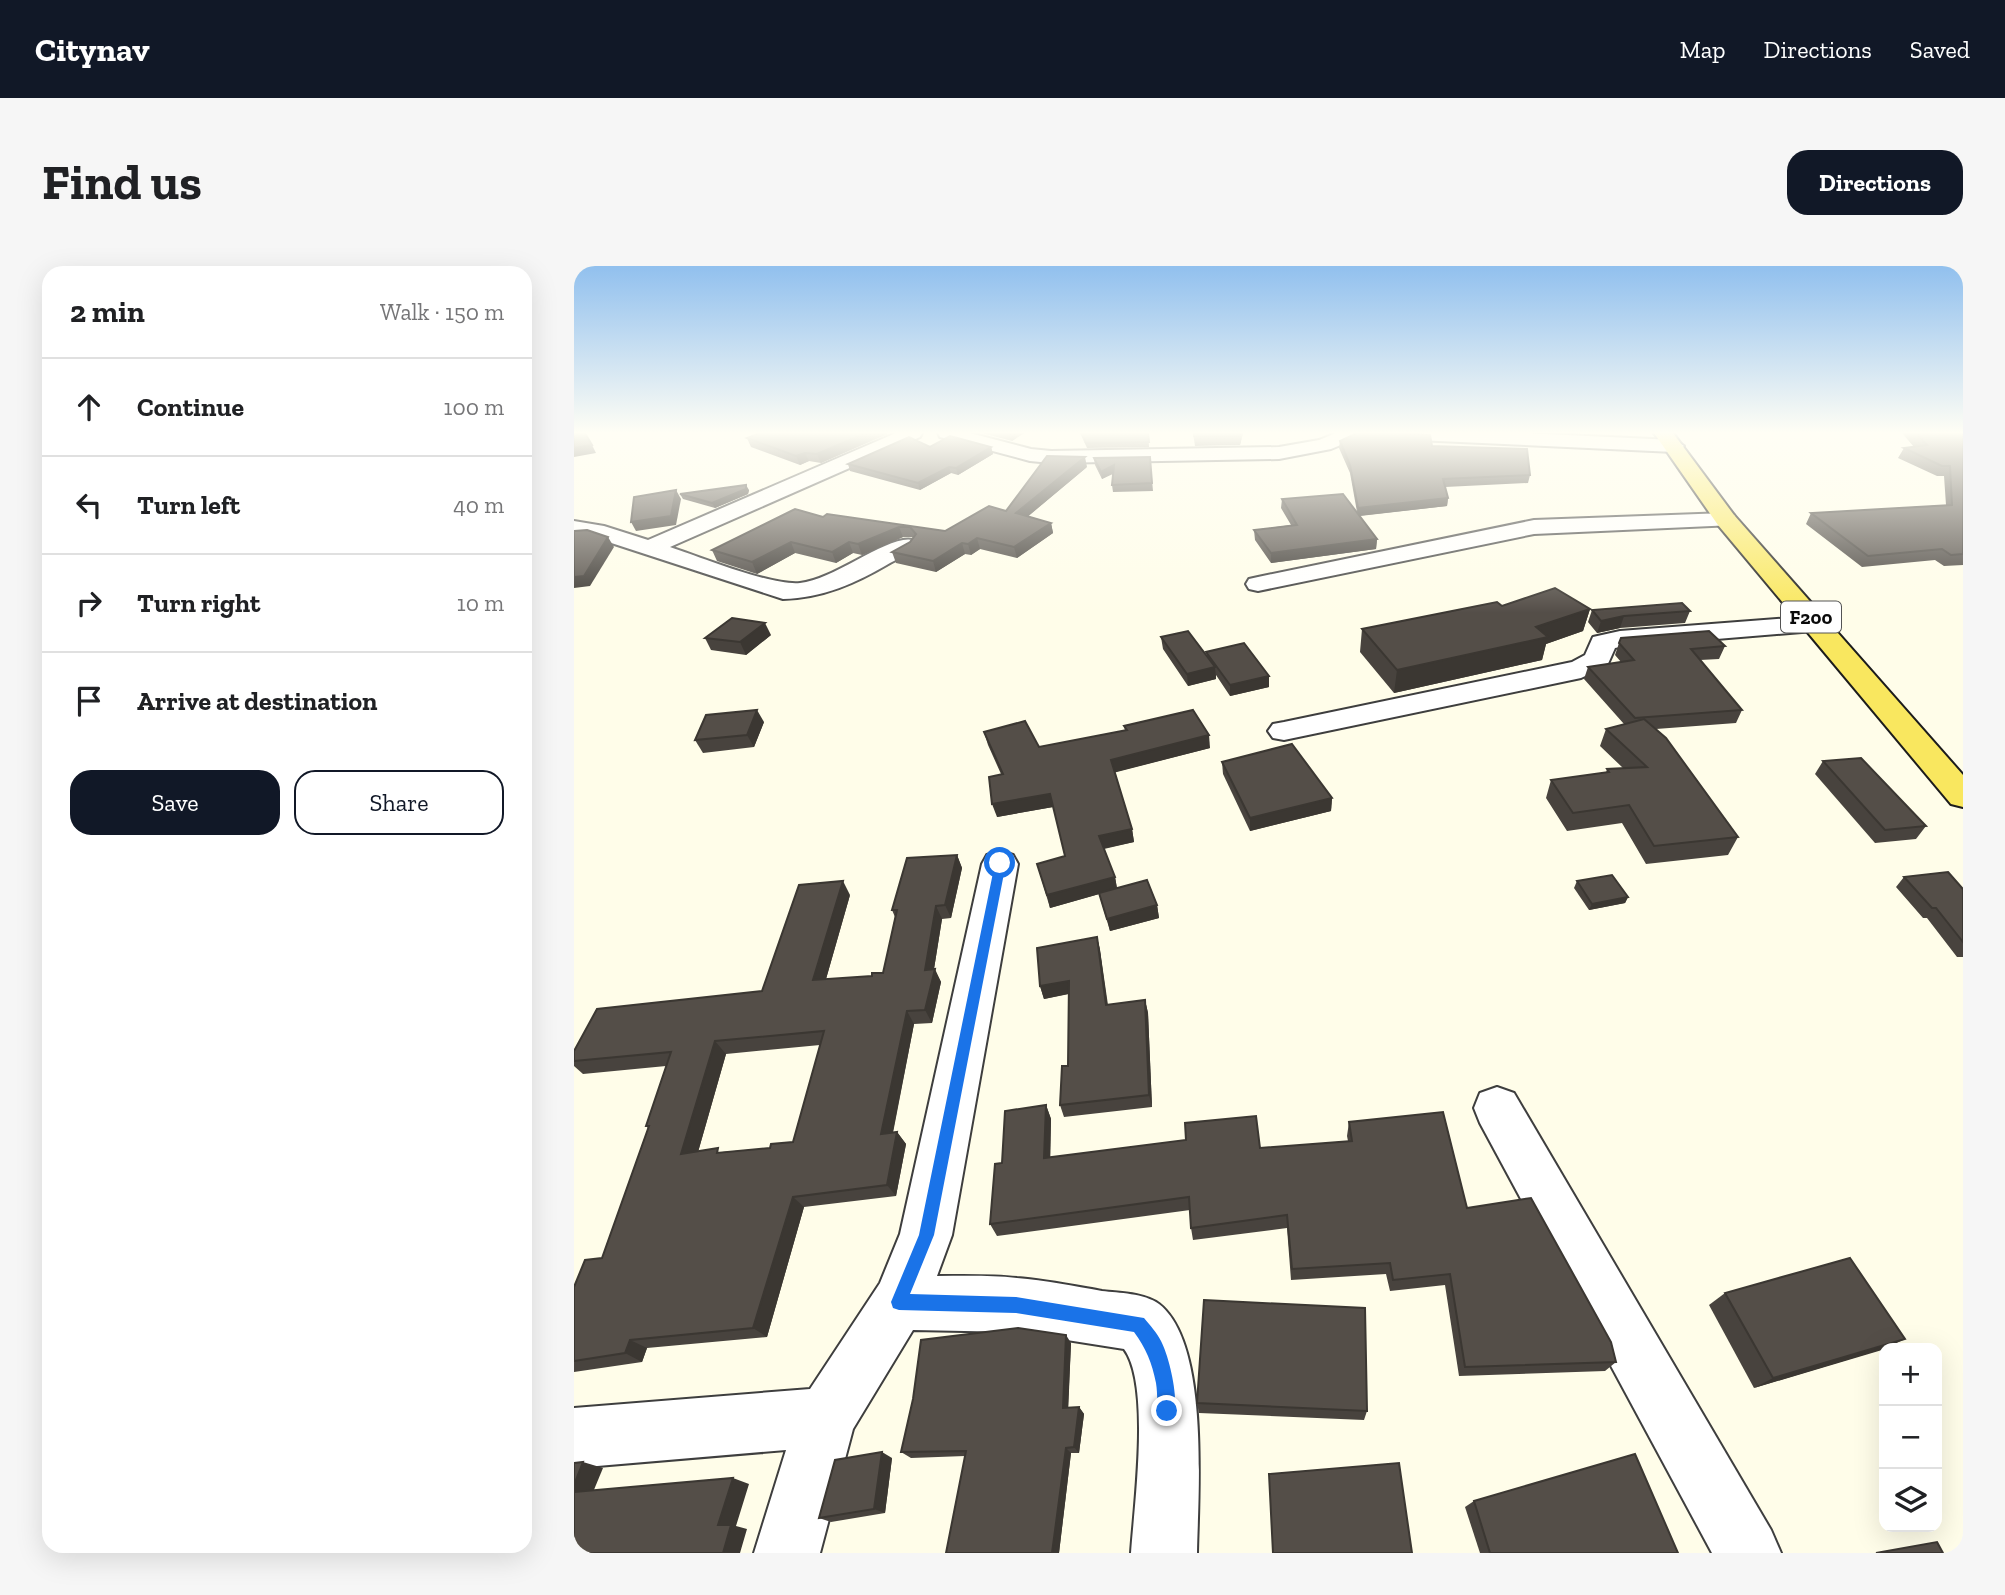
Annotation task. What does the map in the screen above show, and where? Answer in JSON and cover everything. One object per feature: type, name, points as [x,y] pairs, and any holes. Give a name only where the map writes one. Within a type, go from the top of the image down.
[{"type":"main road","name":"F200","points":[[1707,493],[1726,520],[1963,796]]},
{"type":"street","points":[[651,547],[775,493]]},
{"type":"street","points":[[1258,584],[1534,527],[1726,520]]},
{"type":"street","points":[[574,528],[596,531],[651,547],[783,591],[803,592],[822,588],[905,545]]},
{"type":"street","points":[[1284,731],[1581,669],[1597,660],[1603,643],[1620,639],[1817,624]]},
{"type":"street","points":[[787,1553],[826,1417],[899,1302],[926,1235],[1000,863]]},
{"type":"street","points":[[1497,1108],[1748,1553]]},
{"type":"street","points":[[899,1302],[1016,1305],[1139,1324],[1155,1346],[1165,1384],[1167,1411],[1164,1553]]},
{"type":"street","points":[[574,1438],[826,1417]]},
{"type":"building","points":[[675,493],[671,516],[631,522],[634,497]]},
{"type":"building","points":[[687,493],[736,493],[712,503],[680,494]]},
{"type":"building","points":[[1019,493],[1041,493],[1016,513],[1051,523],[1014,547],[977,538],[968,544],[962,543],[933,561],[892,552],[910,542],[916,534],[910,527],[899,527],[858,544],[849,542],[832,552],[791,542],[752,562],[712,550],[795,509],[823,517],[827,514],[945,531],[989,506],[1006,511]]},
{"type":"building","points":[[1355,493],[1447,493],[1448,498],[1358,508]]},
{"type":"building","points":[[1951,493],[1963,493],[1963,554],[1951,555],[1942,549],[1868,556],[1811,513],[1952,505]]},
{"type":"building","points":[[1343,494],[1377,539],[1271,553],[1254,530],[1297,525],[1282,499]]},
{"type":"building","points":[[587,530],[608,537],[584,576],[574,577],[574,531]]},
{"type":"building","points":[[1555,588],[1590,609],[1536,627],[1548,637],[1397,670],[1362,629],[1497,602],[1502,606]]},
{"type":"building","points":[[1682,603],[1690,611],[1624,616],[1601,621],[1592,610]]},
{"type":"building","points":[[732,618],[765,623],[740,642],[705,638]]},
{"type":"building","points":[[1188,631],[1215,667],[1187,674],[1161,637]]},
{"type":"building","points":[[1709,631],[1725,646],[1691,649],[1742,710],[1635,718],[1588,667],[1634,660],[1619,643],[1621,638]]},
{"type":"building","points":[[1244,643],[1269,676],[1230,685],[1206,652]]},
{"type":"building","points":[[757,710],[747,735],[695,740],[706,715]]},
{"type":"building","points":[[1193,710],[1209,735],[1111,760],[1132,829],[1099,836],[1115,877],[1047,895],[1037,864],[1065,856],[1050,794],[992,804],[989,777],[1003,774],[984,732],[1025,721],[1039,747],[1127,730],[1124,726]]},
{"type":"building","points":[[1644,719],[1666,738],[1738,837],[1654,846],[1629,805],[1573,813],[1551,780],[1609,772],[1607,769],[1647,767],[1606,729]]},
{"type":"building","points":[[1292,744],[1332,798],[1250,818],[1222,762]]},
{"type":"building","points":[[1861,758],[1926,826],[1885,830],[1823,761]]},
{"type":"building","points":[[957,855],[945,905],[936,906],[925,970],[935,969],[925,1010],[907,1011],[881,1134],[897,1132],[887,1185],[793,1197],[753,1328],[630,1340],[625,1353],[574,1361],[574,1287],[585,1260],[602,1258],[649,1126],[646,1126],[671,1052],[574,1061],[574,1051],[597,1009],[762,991],[799,885],[843,881],[813,980],[883,973],[897,910],[892,910],[907,858]],"holes":[[[824,1031],[793,1142],[771,1144],[770,1148],[717,1153],[718,1148],[681,1154],[715,1041]]]},
{"type":"building","points":[[1948,872],[1963,889],[1963,942],[1936,908],[1932,908],[1904,877]]},
{"type":"building","points":[[1612,875],[1628,897],[1592,904],[1577,881]]},
{"type":"building","points":[[1147,880],[1157,905],[1107,919],[1099,893]]},
{"type":"building","points":[[1097,937],[1106,1005],[1145,1000],[1149,1095],[1060,1105],[1062,1066],[1068,1066],[1069,981],[1040,986],[1037,948]]},
{"type":"building","points":[[1046,1105],[1044,1158],[1186,1140],[1185,1123],[1256,1116],[1260,1148],[1352,1141],[1349,1122],[1443,1112],[1467,1208],[1531,1198],[1611,1342],[1616,1362],[1465,1367],[1450,1274],[1393,1280],[1390,1263],[1292,1269],[1287,1215],[1191,1228],[1189,1197],[990,1224],[995,1164],[1002,1163],[1005,1111]]},
{"type":"building","points":[[1850,1258],[1905,1339],[1879,1343],[1879,1347],[1773,1378],[1725,1293]]},
{"type":"building","points":[[1204,1300],[1365,1308],[1367,1411],[1197,1403]]},
{"type":"building","points":[[1018,1328],[1066,1335],[1063,1408],[1079,1407],[1074,1447],[1066,1448],[1052,1553],[946,1553],[966,1451],[901,1452],[913,1399],[921,1340]]},
{"type":"building","points":[[882,1452],[874,1509],[819,1518],[835,1460]]},
{"type":"building","points":[[1635,1454],[1678,1553],[1490,1553],[1474,1501]]},
{"type":"building","points":[[583,1462],[574,1485],[574,1463]]},
{"type":"building","points":[[1399,1463],[1412,1553],[1273,1553],[1269,1474]]},
{"type":"building","points":[[733,1478],[718,1525],[731,1525],[723,1553],[574,1553],[574,1492]]},
{"type":"building","points":[[1937,1542],[1943,1553],[1876,1553]]},
{"type":"route","points":[[1000,863],[926,1235],[899,1302],[1016,1305],[1139,1324],[1155,1346],[1165,1384],[1167,1411]]}]
